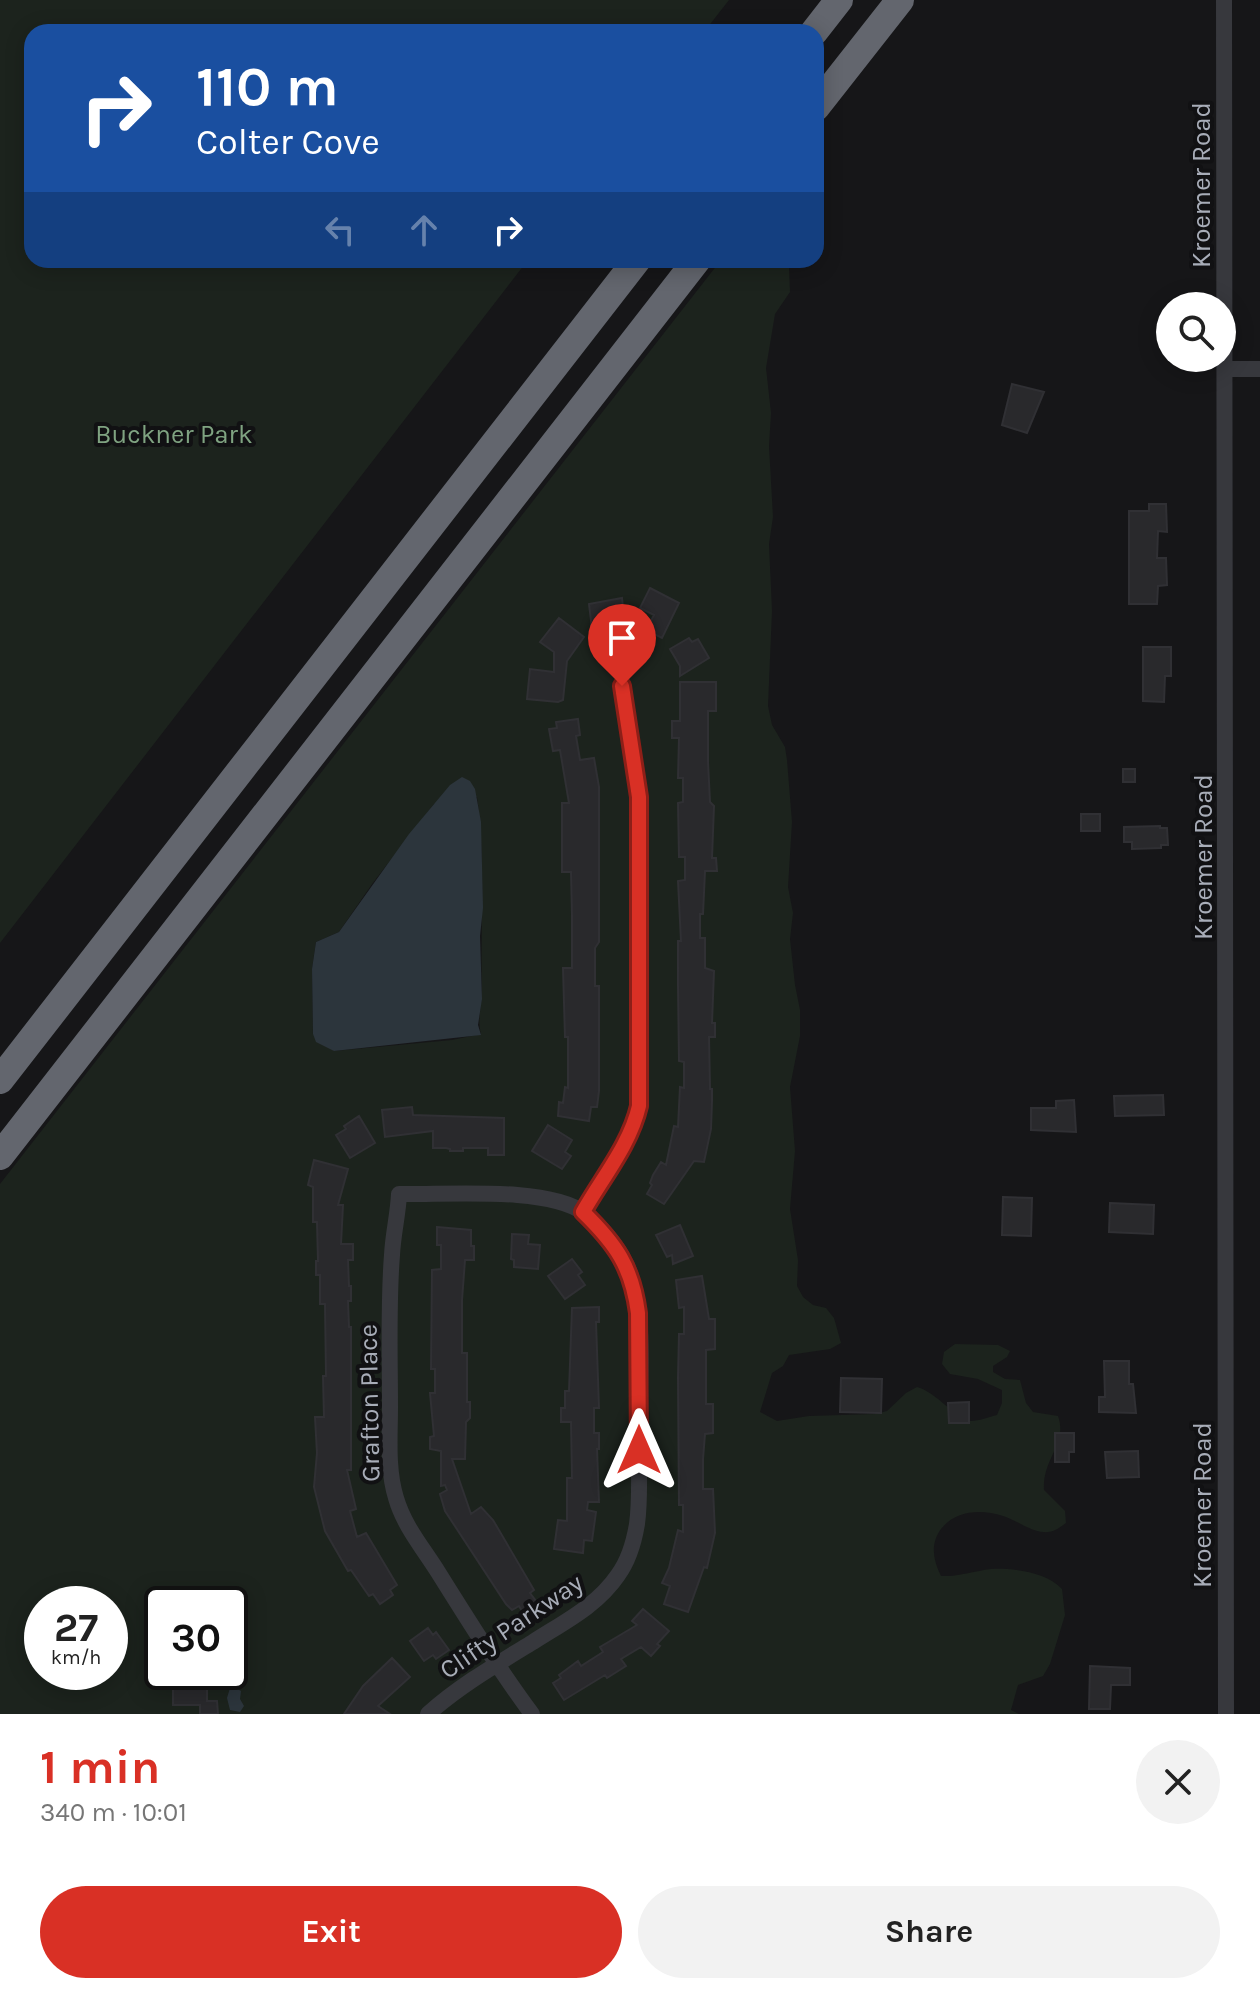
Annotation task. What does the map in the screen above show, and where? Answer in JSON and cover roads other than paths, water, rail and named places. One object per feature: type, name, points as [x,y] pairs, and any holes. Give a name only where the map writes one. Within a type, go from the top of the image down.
[{"type":"highway","points":[[820,24],[839,0]]},
{"type":"highway","points":[[824,97],[900,0]]},
{"type":"highway","points":[[0,1080],[631,268]]},
{"type":"highway","points":[[0,1156],[691,268]]},
{"type":"street","name":"Kroemer Road","points":[[1224,0],[1226,292]]},
{"type":"street","points":[[1236,369],[1260,369]]},
{"type":"street","name":"Kroemer Road","points":[[1226,372],[1226,1714]]},
{"type":"street","points":[[583,1212],[626,1140],[639,1106],[639,797],[622,682]]},
{"type":"street","name":"Grafton Place","points":[[532,1714],[401,1514],[392,1482],[391,1257],[399,1194],[533,1196],[583,1212]]},
{"type":"street","name":"Clifty Parkway","points":[[428,1714],[443,1700],[598,1600],[629,1558],[636,1527],[639,1399],[636,1294],[621,1254],[583,1212]]},
{"type":"park label","name":"Buckner Park","points":[[174,434]]}]
